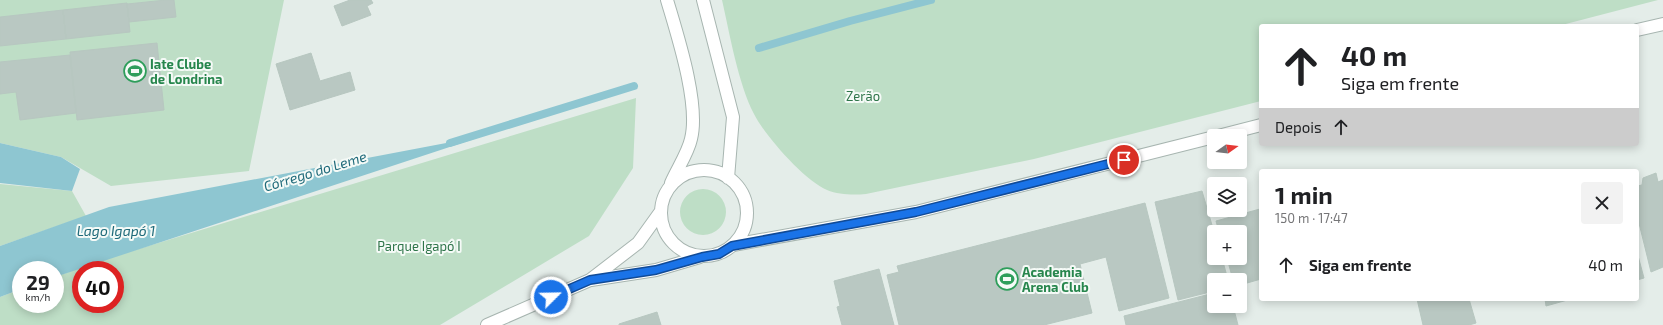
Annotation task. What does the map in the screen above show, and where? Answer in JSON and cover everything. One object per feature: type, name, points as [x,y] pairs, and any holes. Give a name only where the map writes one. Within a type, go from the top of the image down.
[{"type":"street","points":[[487,325],[590,280],[638,243],[661,211],[668,190],[691,138],[692,114],[680,45],[667,0]]},
{"type":"street","points":[[703,0],[733,117],[728,178]]},
{"type":"street","points":[[1639,30],[1663,24]]},
{"type":"street","points":[[1245,129],[1259,126]]},
{"type":"street","points":[[732,246],[916,212],[1207,139]]},
{"type":"street","points":[[590,280],[656,270],[702,257],[719,254],[732,246],[743,232],[747,218],[746,203],[739,188],[728,178],[718,172],[707,170],[696,171],[675,181],[668,190]]},
{"type":"street","points":[[661,211],[662,224],[668,237],[677,247],[689,254],[702,257]]},
{"type":"green space","name":"Iate Clube de Londrina","points":[[0,0],[284,0],[249,171],[111,186],[61,157],[0,143]]},
{"type":"green space","name":"Zerão","points":[[722,0],[1658,0],[1566,24],[1259,24],[1259,102],[1034,159],[866,194],[836,193],[827,190],[808,177],[786,157],[759,123],[748,102],[731,43]]},
{"type":"green space","name":"Parque Igapó I","points":[[636,98],[633,168],[589,236],[440,325],[0,325],[0,297],[12,292],[12,313],[64,313],[64,274],[72,271],[72,313],[124,313],[124,261],[99,261]]},
{"type":"green space","points":[[0,184],[72,191],[86,216],[0,246]]},
{"type":"green space","points":[[708,189],[720,195],[725,203],[725,221],[720,229],[712,234],[698,235],[686,229],[681,221],[680,207],[686,195],[694,190]]},
{"type":"water","name":"Lago Igapó 1","points":[[483,136],[104,261],[72,261],[72,271],[64,274],[64,261],[12,261],[12,292],[0,297],[0,246],[109,207]]},
{"type":"water","name":"Lago Igapó 1","points":[[0,143],[61,157],[80,169],[72,191],[0,183]]},
{"type":"building","points":[[174,0],[176,17],[129,22],[127,4]]},
{"type":"building","points":[[350,0],[371,0],[373,3],[367,6],[371,15],[342,26],[334,6]]},
{"type":"building","points":[[127,3],[130,32],[66,39],[63,10]]},
{"type":"building","points":[[63,10],[66,39],[0,46],[0,17]]},
{"type":"building","points":[[157,43],[164,110],[77,120],[70,52]]},
{"type":"building","points":[[311,53],[320,81],[350,72],[355,90],[290,110],[276,64]]},
{"type":"building","points":[[70,55],[76,113],[20,120],[16,92],[0,94],[0,62]]},
{"type":"building","points":[[1656,173],[1658,182],[1663,180],[1663,267],[1651,272],[1639,223],[1639,186],[1642,185],[1643,178]]},
{"type":"building","points":[[1202,191],[1207,208],[1207,217],[1210,217],[1212,225],[1207,225],[1207,265],[1224,265],[1226,273],[1207,273],[1207,293],[1178,300],[1155,202]]},
{"type":"building","points":[[1145,203],[1169,298],[1119,311],[1106,257],[1080,264],[1092,313],[1044,325],[899,325],[887,275],[899,272],[897,266]]},
{"type":"building","points":[[1259,209],[1259,280],[1247,283],[1247,273],[1231,273],[1229,265],[1247,265],[1247,225],[1217,225],[1216,221],[1231,217],[1247,217],[1247,213]]},
{"type":"building","points":[[1639,259],[1644,278],[1639,279]]},
{"type":"building","points":[[879,269],[894,325],[842,325],[837,307],[840,306],[834,281]]},
{"type":"building","points":[[1207,295],[1207,313],[1235,313],[1238,325],[1126,325],[1124,316]]},
{"type":"building","points":[[1417,301],[1470,301],[1476,323],[1469,325],[1423,325]]},
{"type":"building","points":[[1545,301],[1564,301],[1546,306]]},
{"type":"building","points":[[657,312],[661,325],[619,325],[619,324]]},
{"type":"waterway","name":"Córrego do Leme","points":[[759,48],[850,21],[931,0]]},
{"type":"waterway","name":"Córrego do Leme","points":[[450,143],[634,86]]},
{"type":"place","name":"Iate Clube de Londrina","points":[[135,71]]},
{"type":"place","name":"Academia Arena Club","points":[[1007,279]]},
{"type":"route","points":[[551,297],[590,280],[656,270],[702,257],[719,254],[732,246],[916,212],[1124,160]]}]
